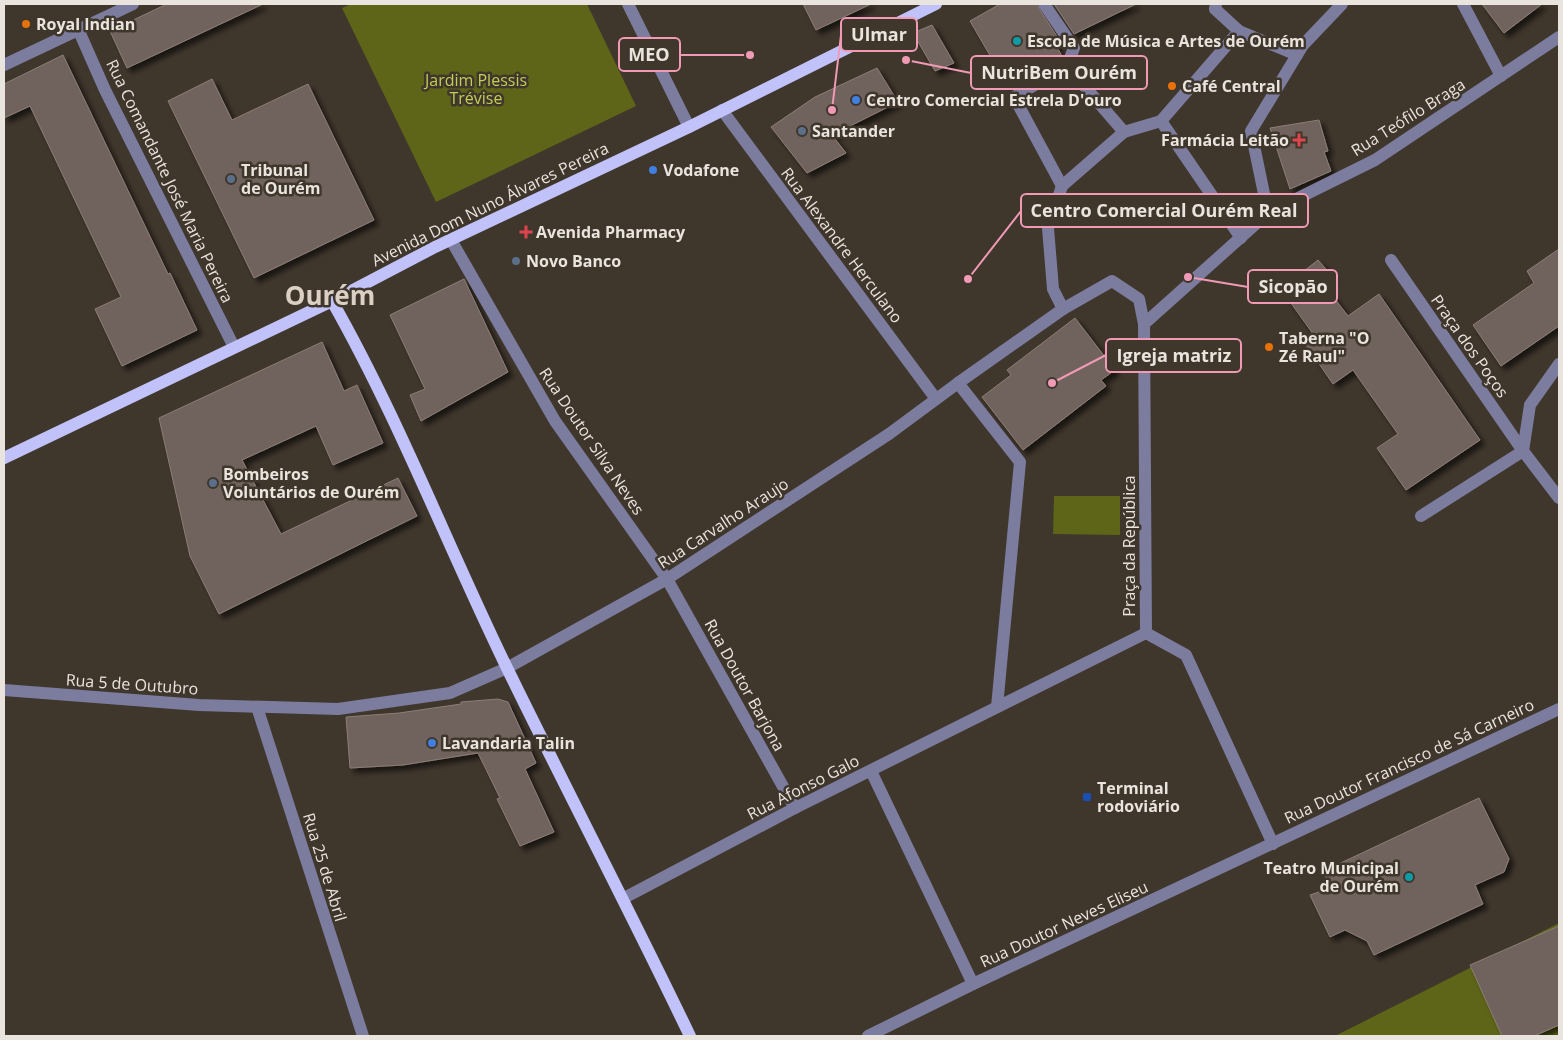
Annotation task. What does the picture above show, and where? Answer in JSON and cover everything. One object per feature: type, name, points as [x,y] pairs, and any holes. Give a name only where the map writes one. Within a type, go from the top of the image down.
[{"type":"main road","name":"Avenida Dom Nuno Álvares Pereira","points":[[4,458],[332,301],[451,240],[689,127],[936,4]]},
{"type":"main road","points":[[332,301],[372,377],[507,668],[624,898],[690,1036]]},
{"type":"street","points":[[4,65],[133,4]]},
{"type":"street","points":[[628,4],[689,127]]},
{"type":"street","points":[[1044,4],[1074,48],[1067,66],[1014,97],[1062,186]]},
{"type":"street","points":[[1216,4],[1215,9],[1239,31],[1297,55]]},
{"type":"street","points":[[1268,213],[1251,131],[1303,45],[1342,4]]},
{"type":"street","points":[[1463,4],[1501,76]]},
{"type":"street","name":"Rua Comandante José Maria Pereira","points":[[78,29],[105,90],[234,347]]},
{"type":"street","points":[[1064,309],[1053,289],[1048,228],[1062,186],[1124,132],[1161,121],[1239,31]]},
{"type":"street","name":"Rua Teófilo Braga","points":[[1144,324],[1268,213],[1375,160],[1559,37]]},
{"type":"street","points":[[1067,66],[1124,132]]},
{"type":"street","name":"Rua Alexandre Herculano","points":[[722,110],[936,399]]},
{"type":"street","points":[[1161,121],[1241,238]]},
{"type":"street","name":"Rua Doutor Silva Neves","points":[[451,240],[555,421],[667,579]]},
{"type":"street","name":"Praça dos Poços","points":[[1391,260],[1522,451],[1559,498]]},
{"type":"street","name":"Rua Carvalho Araujo","points":[[257,707],[338,709],[450,693],[507,668],[667,579],[889,434],[958,382],[1064,309],[1112,281],[1139,299],[1144,324]]},
{"type":"street","name":"Praça da República","points":[[997,707],[1146,633],[1144,324]]},
{"type":"street","points":[[1421,516],[1522,451],[1530,406],[1559,364]]},
{"type":"street","points":[[958,382],[1020,462],[997,707]]},
{"type":"street","name":"Rua Doutor Barjona","points":[[667,579],[795,808]]},
{"type":"street","points":[[1146,633],[1186,655],[1274,844]]},
{"type":"street","name":"Rua 5 de Outubro","points":[[4,690],[199,706],[257,707]]},
{"type":"street","name":"Rua 25 de Abril","points":[[257,707],[363,1036]]},
{"type":"street","name":"Rua Afonso Galo","points":[[624,898],[795,808],[997,707]]},
{"type":"street","name":"Rua Doutor Francisco de Sá Carneiro","points":[[1274,844],[1559,709]]},
{"type":"street","points":[[871,771],[973,984]]},
{"type":"street","name":"Rua Doutor Neves Eliseu","points":[[868,1036],[973,984],[1274,844]]},
{"type":"green space","name":"Jardim Plessis Trévise","points":[[351,4],[587,4],[636,106],[436,202],[342,8]]},
{"type":"green space","points":[[1054,496],[1120,496],[1120,535],[1053,534]]},
{"type":"green space","points":[[1559,923],[1559,1036],[1335,1036]]},
{"type":"building","points":[[167,4],[263,4],[127,68],[110,31]]},
{"type":"building","points":[[803,4],[871,4],[816,30]]},
{"type":"building","name":"Escola de Música e Artes de Ourém","points":[[1000,4],[1036,4],[1060,41],[1055,44],[1062,56],[1060,60],[1010,90],[970,21]]},
{"type":"building","points":[[1054,4],[1136,4],[1074,34]]},
{"type":"building","points":[[1482,4],[1542,4],[1504,33]]},
{"type":"building","points":[[932,25],[954,63],[935,71],[913,33]]},
{"type":"building","points":[[63,55],[168,274],[170,273],[197,330],[122,366],[95,309],[121,297],[30,106],[4,118],[4,84]]},
{"type":"building","points":[[877,68],[898,102],[832,135],[846,153],[807,173],[771,127],[815,97]]},
{"type":"building","name":"Tribunal de Ourém","points":[[212,79],[232,120],[308,84],[374,220],[254,278],[168,101]]},
{"type":"building","name":"Farmácia Leitão","points":[[1319,120],[1328,151],[1324,152],[1331,171],[1290,189],[1270,128]]},
{"type":"building","points":[[1559,249],[1559,326],[1501,366],[1473,325],[1534,283],[1527,271]]},
{"type":"building","points":[[1318,260],[1332,276],[1324,285],[1348,316],[1379,294],[1480,440],[1406,490],[1377,448],[1398,434],[1353,370],[1333,384],[1306,345],[1316,338],[1281,289]]},
{"type":"building","points":[[464,279],[508,372],[421,421],[410,395],[425,389],[390,315]]},
{"type":"building","points":[[1075,318],[1115,370],[1101,380],[1106,386],[1023,450],[982,397],[1011,375],[1007,370]]},
{"type":"building","name":"Bombeiros Voluntários de Ourém","points":[[322,342],[344,391],[357,385],[383,443],[333,465],[316,426],[242,460],[281,534],[398,478],[417,516],[219,614],[190,556],[159,418]]},
{"type":"building","points":[[498,699],[508,702],[536,763],[525,769],[554,832],[520,846],[497,799],[500,798],[478,753],[403,765],[350,768],[346,717],[399,713],[461,704],[461,702]]},
{"type":"building","name":"Teatro Municipal de Ourém","points":[[1479,798],[1509,859],[1504,872],[1475,885],[1483,904],[1374,955],[1367,941],[1345,930],[1330,937],[1310,895],[1319,892],[1330,868]]},
{"type":"building","points":[[1559,926],[1559,1025],[1534,1036],[1502,1036],[1470,965]]},
{"type":"place","name":"Royal Indian","points":[[26,24]]},
{"type":"place","name":"Escola de Música e Artes de Ourém","points":[[1017,41]]},
{"type":"place","name":"MEO","points":[[750,55]]},
{"type":"place","name":"NutriBem Ourém","points":[[906,60]]},
{"type":"place","name":"Café Central","points":[[1172,86]]},
{"type":"place","name":"Centro Comercial Estrela D'ouro","points":[[856,100]]},
{"type":"place","name":"Ulmar","points":[[832,110]]},
{"type":"place","name":"Santander","points":[[802,131]]},
{"type":"place","name":"Farmácia Leitão","points":[[1299,140]]},
{"type":"place","name":"Vodafone","points":[[653,170]]},
{"type":"place","name":"Tribunal de Ourém","points":[[231,179]]},
{"type":"place","name":"Avenida Pharmacy","points":[[526,232]]},
{"type":"place","name":"Novo Banco","points":[[516,261]]},
{"type":"place","name":"Sicopāo","points":[[1188,277]]},
{"type":"place","name":"Centro Comercial Ourém Real","points":[[968,279]]},
{"type":"place","name":"Taberna \"O Zé Raul\"","points":[[1269,347]]},
{"type":"place","name":"Igreja matriz","points":[[1052,383]]},
{"type":"place","name":"Bombeiros Voluntários de Ourém","points":[[213,483]]},
{"type":"place","name":"Lavandaria Talin","points":[[432,743]]},
{"type":"place","name":"Terminal rodoviário","points":[[1087,797]]},
{"type":"place","name":"Teatro Municipal de Ourém","points":[[1409,877]]},
{"type":"district","name":"Ourém","points":[[330,295]]}]
